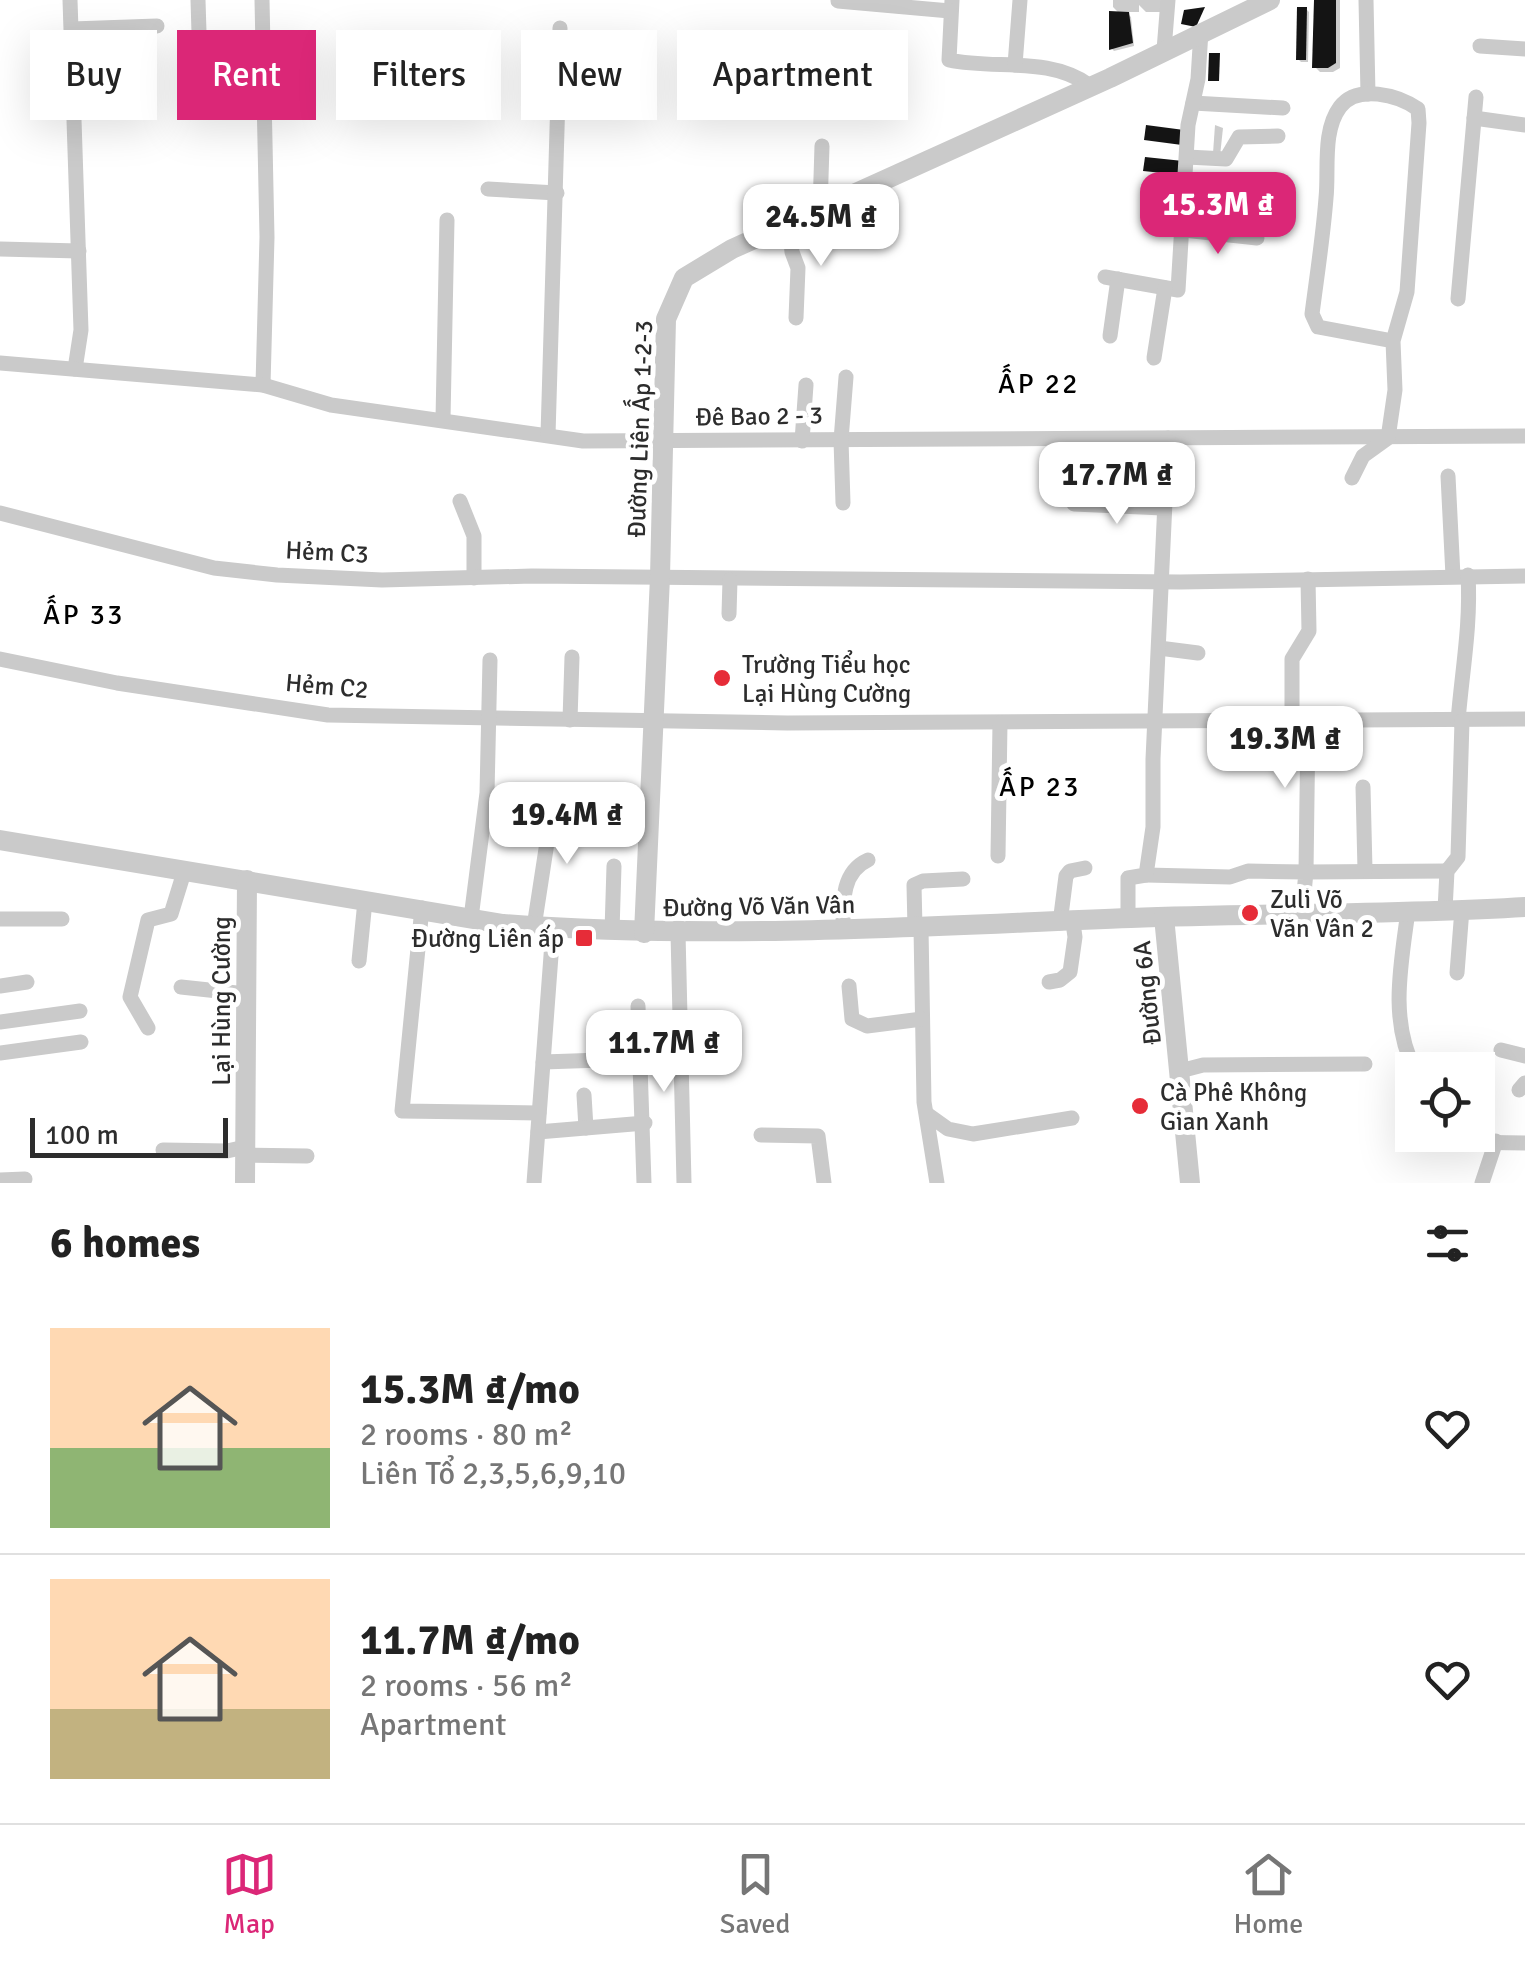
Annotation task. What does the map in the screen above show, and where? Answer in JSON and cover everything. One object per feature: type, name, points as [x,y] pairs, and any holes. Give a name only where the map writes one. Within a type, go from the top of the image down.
[{"type":"street","points":[[70,0],[81,330],[74,369]]},
{"type":"street","points":[[198,0],[199,30]]},
{"type":"street","points":[[262,0],[263,30]]},
{"type":"street","points":[[1016,65],[1020,0]]},
{"type":"street","points":[[1164,50],[1168,0]]},
{"type":"street","name":"Đường Liên Ấp 1-2-3","points":[[644,933],[660,577],[666,319],[684,278],[732,249],[1270,0]]},
{"type":"street","points":[[1366,0],[1368,94]]},
{"type":"street","points":[[838,1],[951,5],[949,60],[1073,74],[1089,85]]},
{"type":"street","points":[[72,29],[157,26]]},
{"type":"street","points":[[548,435],[560,28]]},
{"type":"street","points":[[1110,336],[1112,278],[1178,290],[1181,282],[1188,125],[1198,79],[1202,31]]},
{"type":"street","points":[[1480,46],[1525,48]]},
{"type":"street","points":[[1352,478],[1363,456],[1388,438],[1395,390],[1394,341],[1407,292],[1418,108],[1403,99],[1352,96],[1338,108],[1328,139],[1326,196],[1312,314],[1318,328],[1394,341]]},
{"type":"street","points":[[1458,299],[1476,96]]},
{"type":"street","points":[[1193,103],[1283,108]]},
{"type":"street","points":[[1474,118],[1525,124]]},
{"type":"street","points":[[263,385],[267,236],[264,120]]},
{"type":"street","points":[[1188,157],[1226,159],[1239,137],[1278,136]]},
{"type":"street","points":[[820,208],[822,146]]},
{"type":"street","points":[[488,189],[557,193]]},
{"type":"street","points":[[444,419],[447,220]]},
{"type":"street","points":[[789,223],[798,268],[796,318]]},
{"type":"street","points":[[1184,230],[1257,238]]},
{"type":"street","points":[[0,249],[79,250]]},
{"type":"street","points":[[1154,358],[1164,288]]},
{"type":"street","name":"Đê Bao 2 - 3","points":[[0,363],[263,385],[331,404],[583,441],[1525,436]]},
{"type":"street","points":[[844,503],[841,440],[846,377]]},
{"type":"street","points":[[802,441],[806,385]]},
{"type":"street","points":[[1146,875],[1154,827],[1168,438]]},
{"type":"street","points":[[1448,476],[1469,636],[1463,647],[1458,857],[1448,871],[1457,972]]},
{"type":"street","points":[[460,500],[474,536],[474,578]]},
{"type":"street","points":[[1074,504],[1163,508]]},
{"type":"street","name":"Hẻm C3","points":[[0,512],[214,568],[277,576],[390,580],[660,577],[1162,582],[1525,576]]},
{"type":"street","points":[[1302,914],[1306,872],[1300,722],[1292,659],[1309,631],[1308,579]]},
{"type":"street","points":[[729,614],[730,580]]},
{"type":"street","points":[[1159,648],[1198,653]]},
{"type":"street","points":[[570,720],[572,657]]},
{"type":"street","name":"Hẻm C2","points":[[0,659],[117,682],[328,714],[787,723],[1525,719]]},
{"type":"street","points":[[472,918],[487,793],[490,660]]},
{"type":"street","points":[[998,856],[1000,723]]},
{"type":"street","points":[[1363,786],[1365,870]]},
{"type":"street","points":[[534,1183],[543,1062],[544,928],[554,797]]},
{"type":"street","name":"Đường Võ Văn Vân","points":[[0,840],[472,918],[612,932],[918,928],[1525,907]]},
{"type":"street","points":[[843,929],[843,900],[851,872],[868,860]]},
{"type":"street","points":[[612,932],[614,866]]},
{"type":"street","points":[[1048,982],[1060,980],[1070,972],[1075,938],[1066,923],[1066,876],[1070,870],[1084,868]]},
{"type":"street","points":[[148,1028],[130,997],[140,948],[148,920],[171,914],[185,869]]},
{"type":"street","points":[[1128,918],[1128,878],[1146,875],[1230,877],[1248,871],[1448,871]]},
{"type":"street","points":[[938,1183],[927,1114],[914,885],[962,879]]},
{"type":"street","name":"Lại Hùng Cường","points":[[245,1183],[248,880]]},
{"type":"street","points":[[359,961],[365,901]]},
{"type":"street","points":[[422,908],[402,1110],[539,1113]]},
{"type":"street","points":[[1408,911],[1399,992],[1400,1028],[1409,1052]]},
{"type":"street","name":"Đường 6A","points":[[1164,917],[1190,1183]]},
{"type":"street","points":[[0,919],[62,919]]},
{"type":"street","points":[[678,933],[684,1183]]},
{"type":"street","points":[[0,986],[27,982]]},
{"type":"street","points":[[849,986],[852,1019],[867,1026],[922,1019]]},
{"type":"street","points":[[182,987],[246,994]]},
{"type":"street","points":[[638,1006],[644,1183]]},
{"type":"street","points":[[0,1022],[80,1011]]},
{"type":"street","points":[[0,1053],[81,1042]]},
{"type":"street","points":[[1501,1050],[1525,1056]]},
{"type":"street","points":[[543,1062],[602,1060]]},
{"type":"street","points":[[1180,1071],[1203,1065],[1365,1064]]},
{"type":"street","points":[[584,1095],[586,1128]]},
{"type":"street","points":[[927,1114],[948,1129],[972,1134],[1072,1118]]},
{"type":"street","points":[[538,1132],[644,1123]]},
{"type":"street","points":[[762,1135],[818,1136],[824,1183]]},
{"type":"street","points":[[1482,1183],[1496,1141],[1525,1143]]},
{"type":"street","points":[[163,1150],[307,1156]]},
{"type":"street","points":[[0,1180],[25,1178]]},
{"type":"building","points":[[1314,0],[1336,0],[1336,63],[1328,68],[1312,68]]},
{"type":"building","points":[[1205,7],[1196,27],[1181,24],[1184,10]]},
{"type":"building","points":[[1297,7],[1307,7],[1306,60],[1296,60]]},
{"type":"building","points":[[1109,11],[1129,12],[1133,43],[1109,50]]},
{"type":"building","points":[[1209,53],[1220,53],[1219,81],[1208,81]]},
{"type":"building","points":[[1146,125],[1184,130],[1182,145],[1144,140]]},
{"type":"building","points":[[1145,157],[1183,161],[1182,175],[1143,171]]},
{"type":"place","name":"Trường Tiểu học Lại Hùng Cường","points":[[722,678]]},
{"type":"place","name":"Zuli Võ Văn Vân 2","points":[[1250,913]]},
{"type":"place","name":"Đường Liên ấp","points":[[584,938]]},
{"type":"place","name":"Cà Phê Không Gian Xanh","points":[[1140,1106]]},
{"type":"district","name":"ẤP 22","points":[[1039,384]]},
{"type":"district","name":"ẤP 33","points":[[84,615]]},
{"type":"district","name":"ẤP 23","points":[[1040,787]]}]
